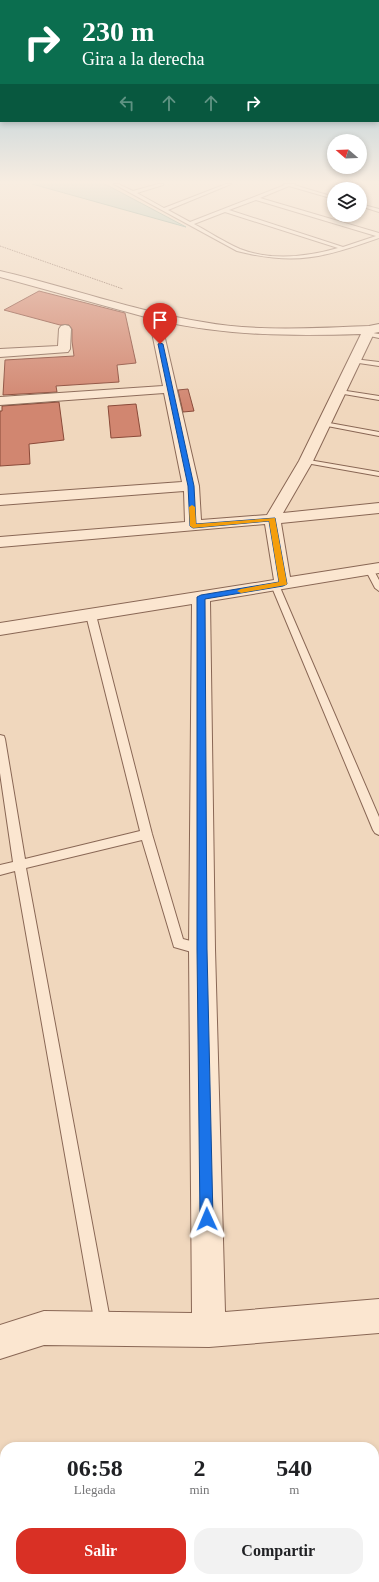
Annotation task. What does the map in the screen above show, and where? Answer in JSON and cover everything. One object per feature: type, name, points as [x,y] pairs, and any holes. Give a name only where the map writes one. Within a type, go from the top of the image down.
[{"type":"street","points":[[0,274],[154,315],[202,326],[238,330],[374,332]]},
{"type":"street","points":[[154,315],[191,486],[193,526]]},
{"type":"street","points":[[0,353],[64,349],[65,329]]},
{"type":"street","points":[[279,584],[272,519],[306,461],[354,361],[374,332]]},
{"type":"street","points":[[0,401],[171,389]]},
{"type":"street","points":[[0,500],[191,486]]},
{"type":"street","points":[[0,542],[272,519],[379,508]]},
{"type":"street","points":[[0,629],[374,569]]},
{"type":"street","points":[[201,597],[202,949],[209,1330]]},
{"type":"street","points":[[0,1342],[44,1328],[209,1330],[379,1316]]},
{"type":"lane","points":[[354,361],[379,364]]},
{"type":"lane","points":[[340,392],[379,398]]},
{"type":"lane","points":[[324,424],[379,434]]},
{"type":"lane","points":[[306,461],[379,474]]},
{"type":"lane","points":[[374,569],[379,588]]},
{"type":"lane","points":[[279,584],[379,829]]},
{"type":"lane","points":[[91,615],[146,834],[178,943],[202,949]]},
{"type":"lane","points":[[0,738],[20,866],[104,1328]]},
{"type":"lane","points":[[0,870],[146,834]]},
{"type":"path","points":[[34,258],[123,289]]},
{"type":"building","points":[[39,291],[125,313],[136,363],[117,365],[119,382],[56,386],[57,392],[3,395],[5,360],[74,356],[72,329],[69,325],[60,325],[4,310]]},
{"type":"building","points":[[188,389],[194,411],[183,412],[178,390]]},
{"type":"building","points":[[59,402],[64,440],[29,444],[30,464],[0,466],[0,411],[2,411],[2,406]]},
{"type":"building","points":[[136,404],[141,436],[111,438],[108,406]]},
{"type":"slow traffic","points":[[192,507],[193,526],[272,519],[283,584],[241,591]]},
{"type":"route","points":[[160,344],[191,486],[193,526],[272,519],[283,584],[201,597],[202,949],[207,1219]]}]
